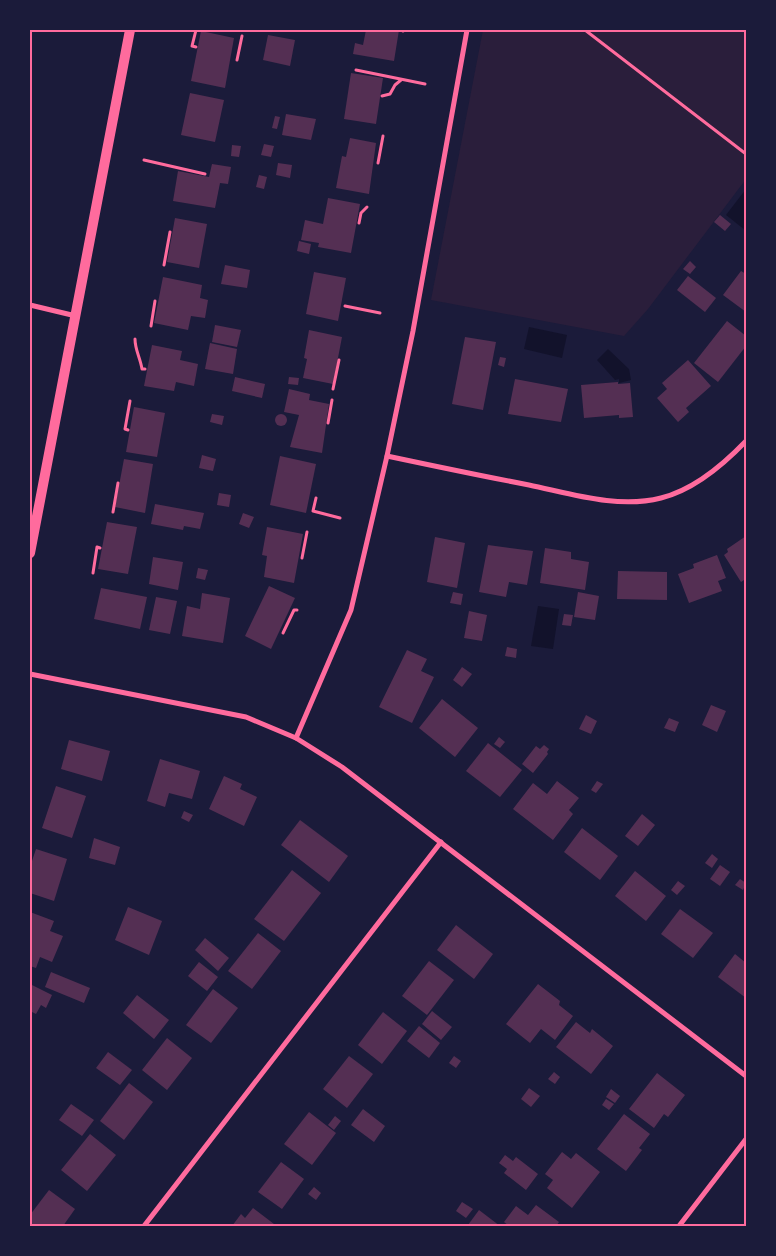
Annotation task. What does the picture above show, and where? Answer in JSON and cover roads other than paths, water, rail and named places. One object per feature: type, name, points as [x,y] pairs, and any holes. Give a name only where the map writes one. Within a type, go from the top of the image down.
[{"type":"main road","points":[[30,553],[77,316],[130,30]]},
{"type":"street","points":[[296,738],[351,610],[387,456],[413,331],[467,30]]},
{"type":"street","points":[[30,305],[77,316]]},
{"type":"street","points":[[387,456],[581,496],[604,500],[644,501],[680,491],[720,465],[746,441]]},
{"type":"street","points":[[30,674],[226,712],[296,738],[342,767],[746,1076]]},
{"type":"street","points":[[144,1226],[441,842]]},
{"type":"street","points":[[679,1226],[746,1139]]}]
